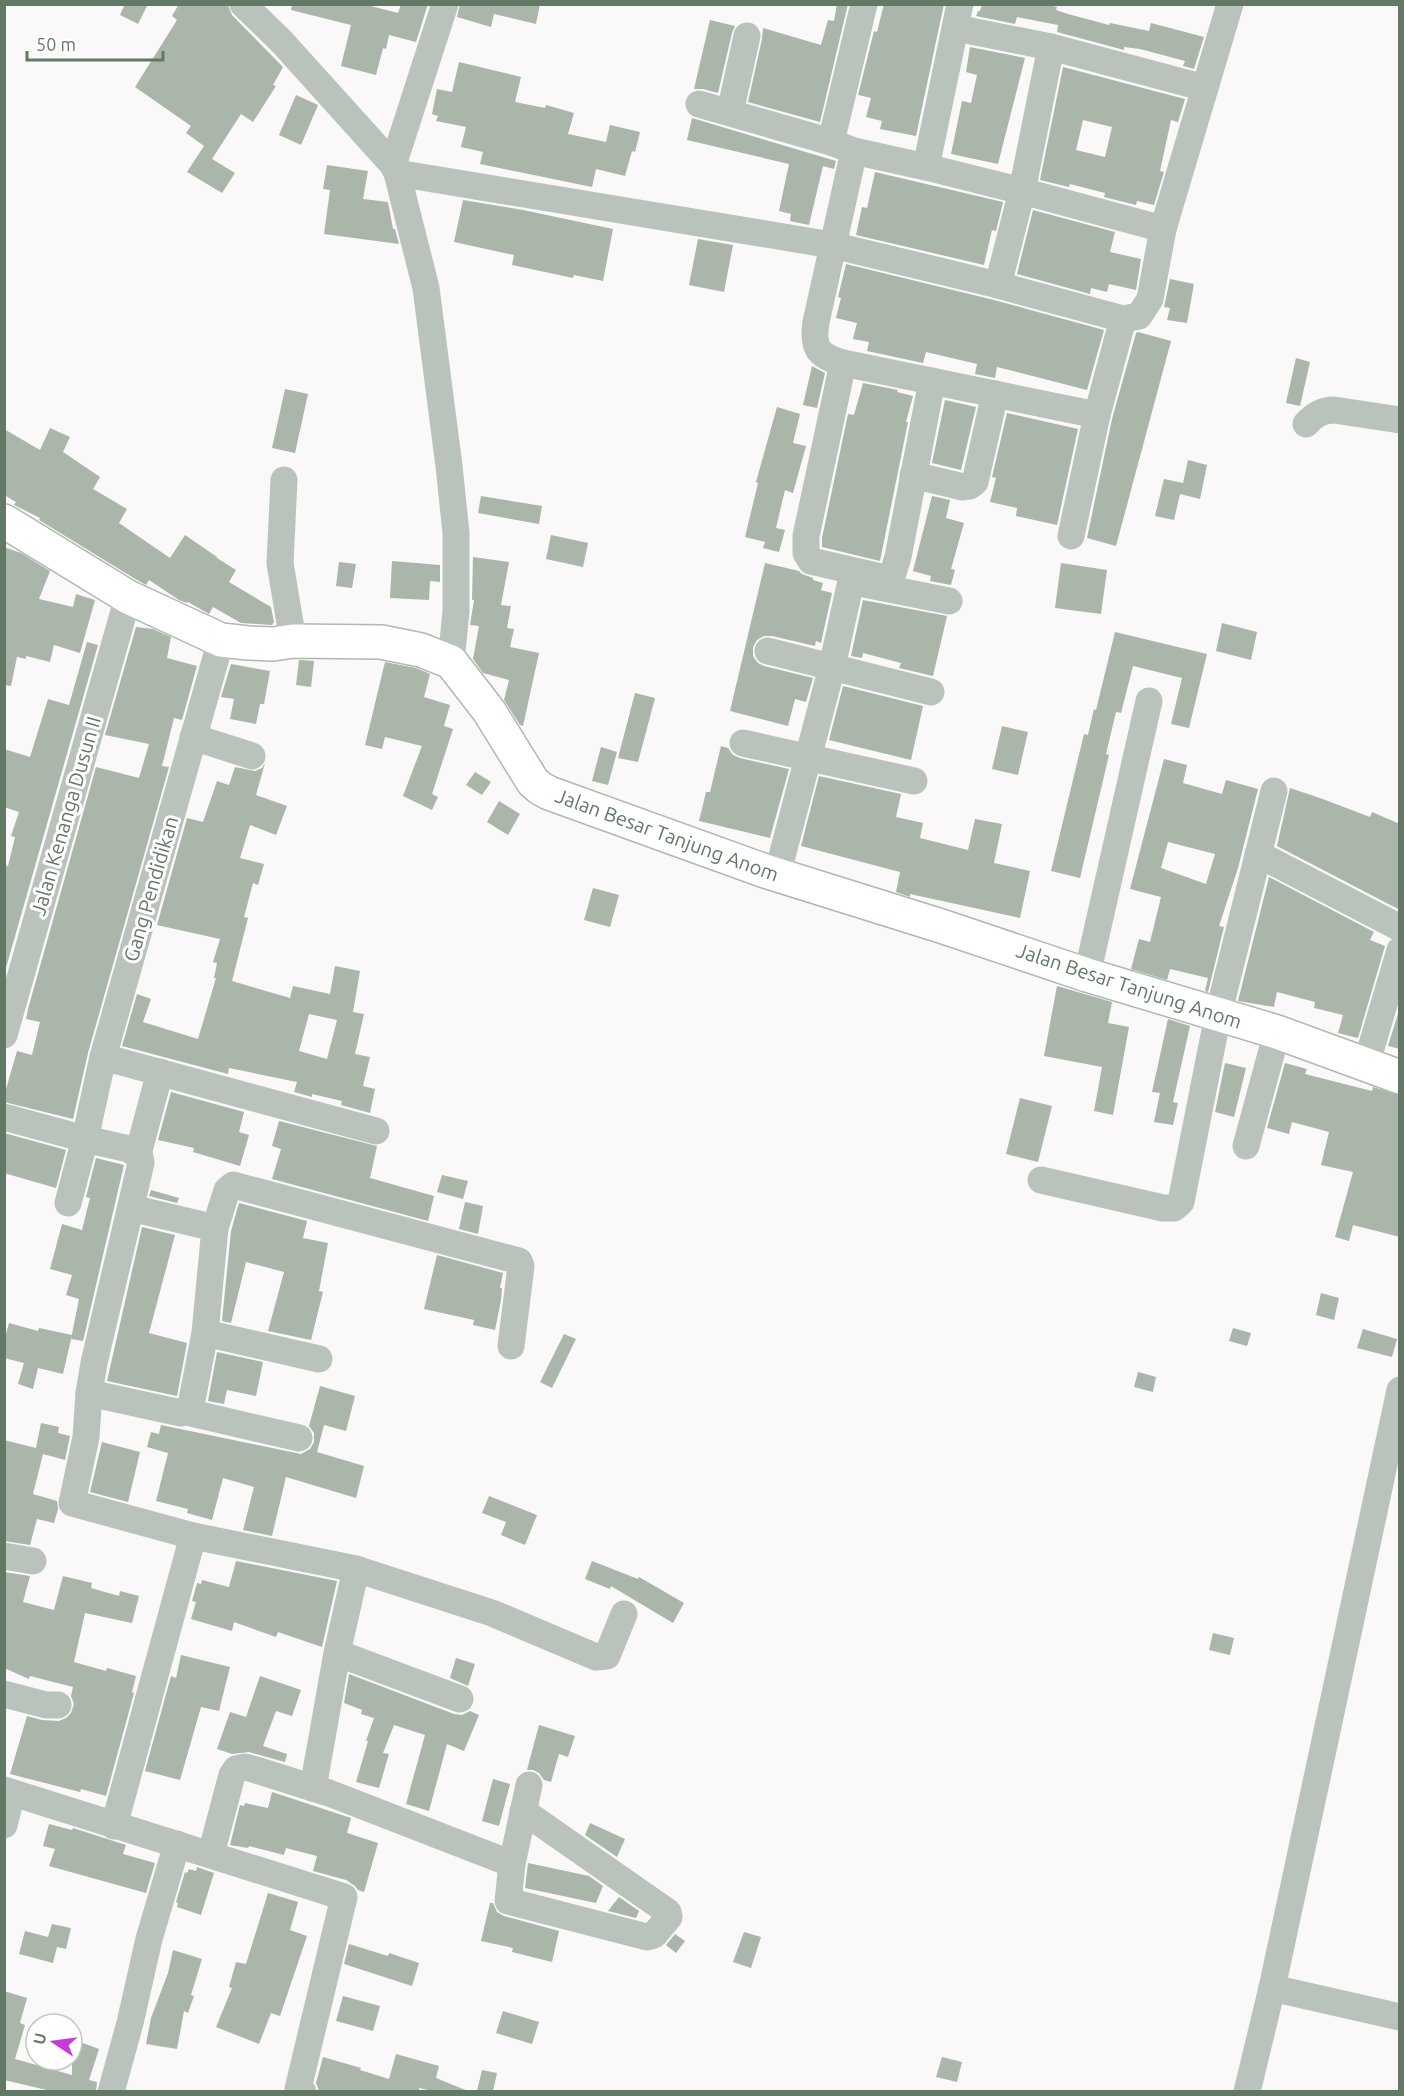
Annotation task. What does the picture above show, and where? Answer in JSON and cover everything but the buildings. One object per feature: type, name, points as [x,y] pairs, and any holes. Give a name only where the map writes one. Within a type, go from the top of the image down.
[{"type":"main road","points":[[4,521],[128,597],[221,640],[248,644],[293,641],[381,642],[421,650],[451,662]]},
{"type":"main road","name":"Jalan Besar Tanjung Anom","points":[[451,662],[489,711],[540,788],[771,873],[1087,975],[1277,1032],[1400,1077]]},
{"type":"street","points":[[243,4],[282,42],[395,169],[426,288],[449,466],[456,533],[456,611],[451,662]]},
{"type":"street","points":[[395,169],[445,4]]},
{"type":"street","points":[[864,4],[842,147],[832,245],[813,338],[816,347],[821,354],[831,360],[843,363],[1097,415]]},
{"type":"street","points":[[395,169],[832,245],[998,285],[1123,319],[1139,316],[1150,299],[1163,229],[1230,4]]},
{"type":"street","points":[[926,167],[958,16],[1051,47],[1205,88]]},
{"type":"street","points":[[730,112],[747,36]]},
{"type":"street","points":[[998,285],[1022,191],[1051,47]]},
{"type":"street","points":[[699,104],[842,147],[1022,191],[1163,229]]},
{"type":"street","points":[[1071,536],[1097,415],[1123,319]]},
{"type":"street","points":[[843,363],[806,536],[806,553],[811,561],[885,578],[893,573],[932,381]]},
{"type":"street","points":[[913,475],[963,487],[975,483],[995,394]]},
{"type":"street","points":[[1306,424],[1325,410],[1400,420]]},
{"type":"street","points":[[284,480],[280,563],[293,641]]},
{"type":"street","points":[[807,571],[950,601]]},
{"type":"street","points":[[771,873],[803,756],[844,579]]},
{"type":"street","name":"Jalan Kenanga Dusun II","points":[[4,1035],[128,597]]},
{"type":"street","name":"Gang Pendidikan","points":[[68,1203],[103,1057],[221,640]]},
{"type":"street","points":[[768,651],[931,692]]},
{"type":"street","points":[[1087,975],[1149,701]]},
{"type":"street","points":[[193,737],[252,756]]},
{"type":"street","points":[[743,743],[914,781]]},
{"type":"street","points":[[1041,1180],[1163,1208],[1174,1208],[1181,1202],[1218,1015],[1274,791]]},
{"type":"street","points":[[1258,854],[1400,928]]},
{"type":"street","points":[[1366,1065],[1400,950]]},
{"type":"street","points":[[1246,1146],[1277,1032]]},
{"type":"street","points":[[103,1057],[376,1131]]},
{"type":"street","points":[[160,1072],[138,1154],[141,1163],[88,1393],[86,1437],[72,1503],[193,1536],[356,1569],[492,1613],[596,1657],[607,1656],[624,1614]]},
{"type":"street","points":[[4,1117],[129,1149],[138,1154]]},
{"type":"street","points":[[187,1412],[191,1405],[206,1333],[215,1228],[227,1190],[233,1185],[519,1262],[521,1266],[511,1346]]},
{"type":"street","points":[[131,1208],[215,1228]]},
{"type":"street","points":[[206,1333],[319,1359]]},
{"type":"street","points":[[1247,2091],[1272,1988],[1400,1390]]},
{"type":"street","points":[[88,1393],[181,1413],[187,1412],[299,1438]]},
{"type":"street","points":[[114,1826],[193,1536]]},
{"type":"street","points":[[4,1556],[33,1561]]},
{"type":"street","points":[[313,1788],[337,1653],[356,1569]]},
{"type":"street","points":[[337,1653],[460,1699]]},
{"type":"street","points":[[4,1694],[46,1705],[58,1705]]},
{"type":"street","points":[[211,1854],[232,1775],[236,1768],[245,1767],[313,1788],[512,1864]]},
{"type":"street","points":[[4,1825],[8,1792],[211,1854],[344,1898],[299,2091]]},
{"type":"street","points":[[526,1798],[668,1912],[669,1917],[654,1935],[646,1937],[508,1901],[512,1864],[526,1798]]},
{"type":"street","points":[[111,2091],[130,2023],[149,1939],[177,1844]]},
{"type":"street","points":[[1272,1988],[1400,2017]]}]
